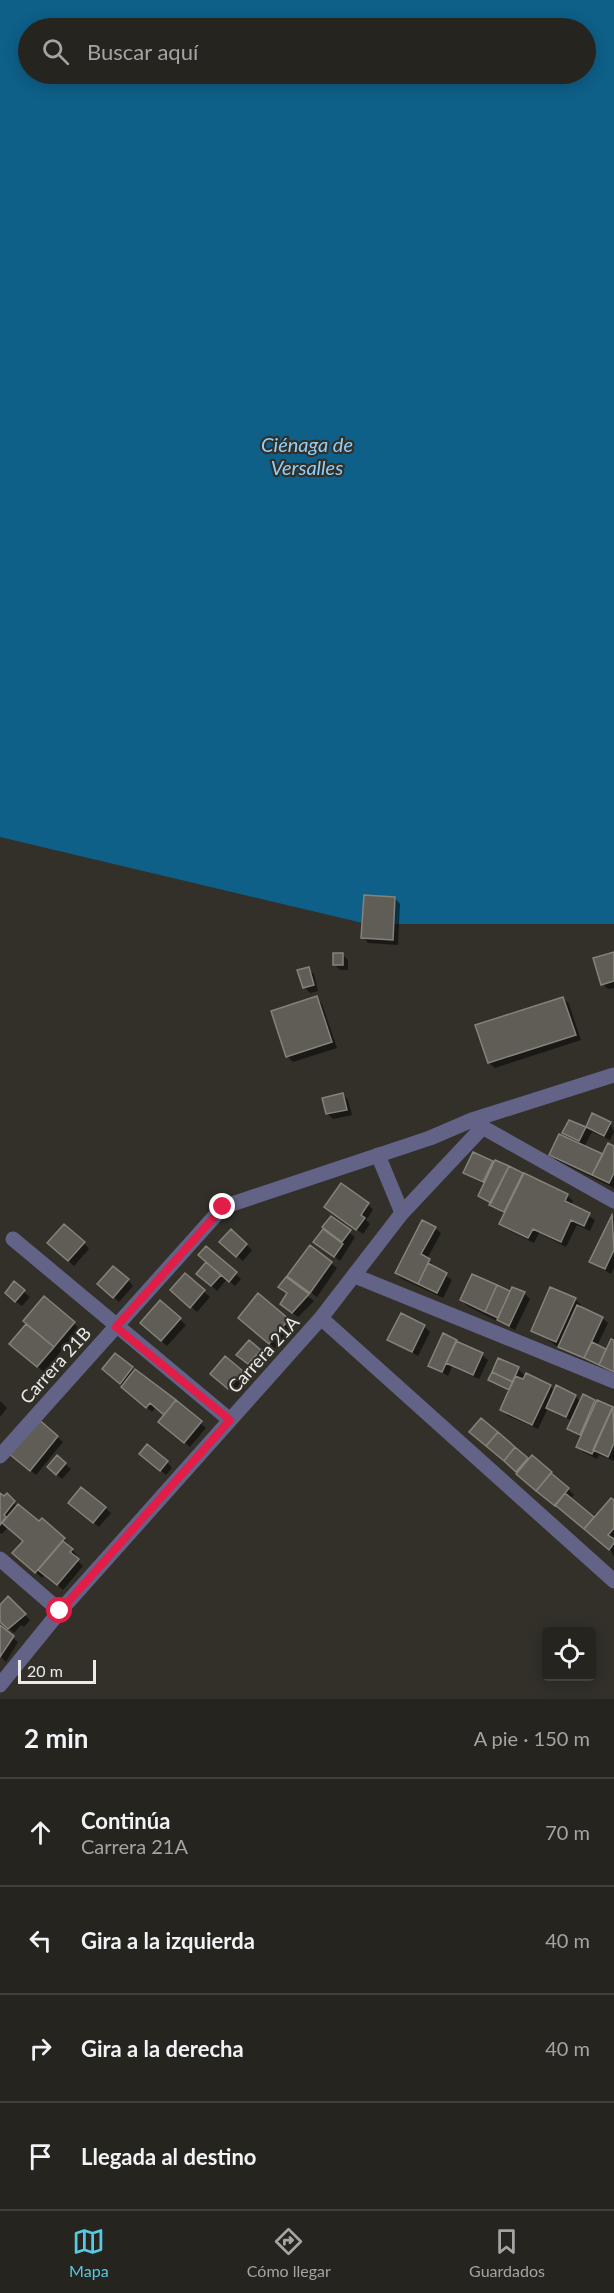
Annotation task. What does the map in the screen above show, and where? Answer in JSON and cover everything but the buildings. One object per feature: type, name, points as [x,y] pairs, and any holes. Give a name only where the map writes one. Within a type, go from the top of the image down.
[{"type":"street","name":"Carrera 21B","points":[[0,1456],[223,1207],[477,1124],[614,1076]]},
{"type":"street","points":[[477,1124],[614,1201]]},
{"type":"street","name":"Carrera 21A","points":[[0,1685],[60,1611],[321,1318],[402,1213],[477,1124]]},
{"type":"street","points":[[378,1155],[402,1213]]},
{"type":"street","points":[[13,1239],[230,1420]]},
{"type":"street","points":[[355,1276],[614,1381]]},
{"type":"street","points":[[321,1318],[614,1581]]},
{"type":"street","points":[[0,1559],[60,1611]]},
{"type":"water","name":"Ciénaga de Versalles","points":[[0,0],[614,0],[614,924],[367,924],[0,837]]},
{"type":"route","points":[[60,1611],[230,1420],[116,1327],[223,1207]]}]
